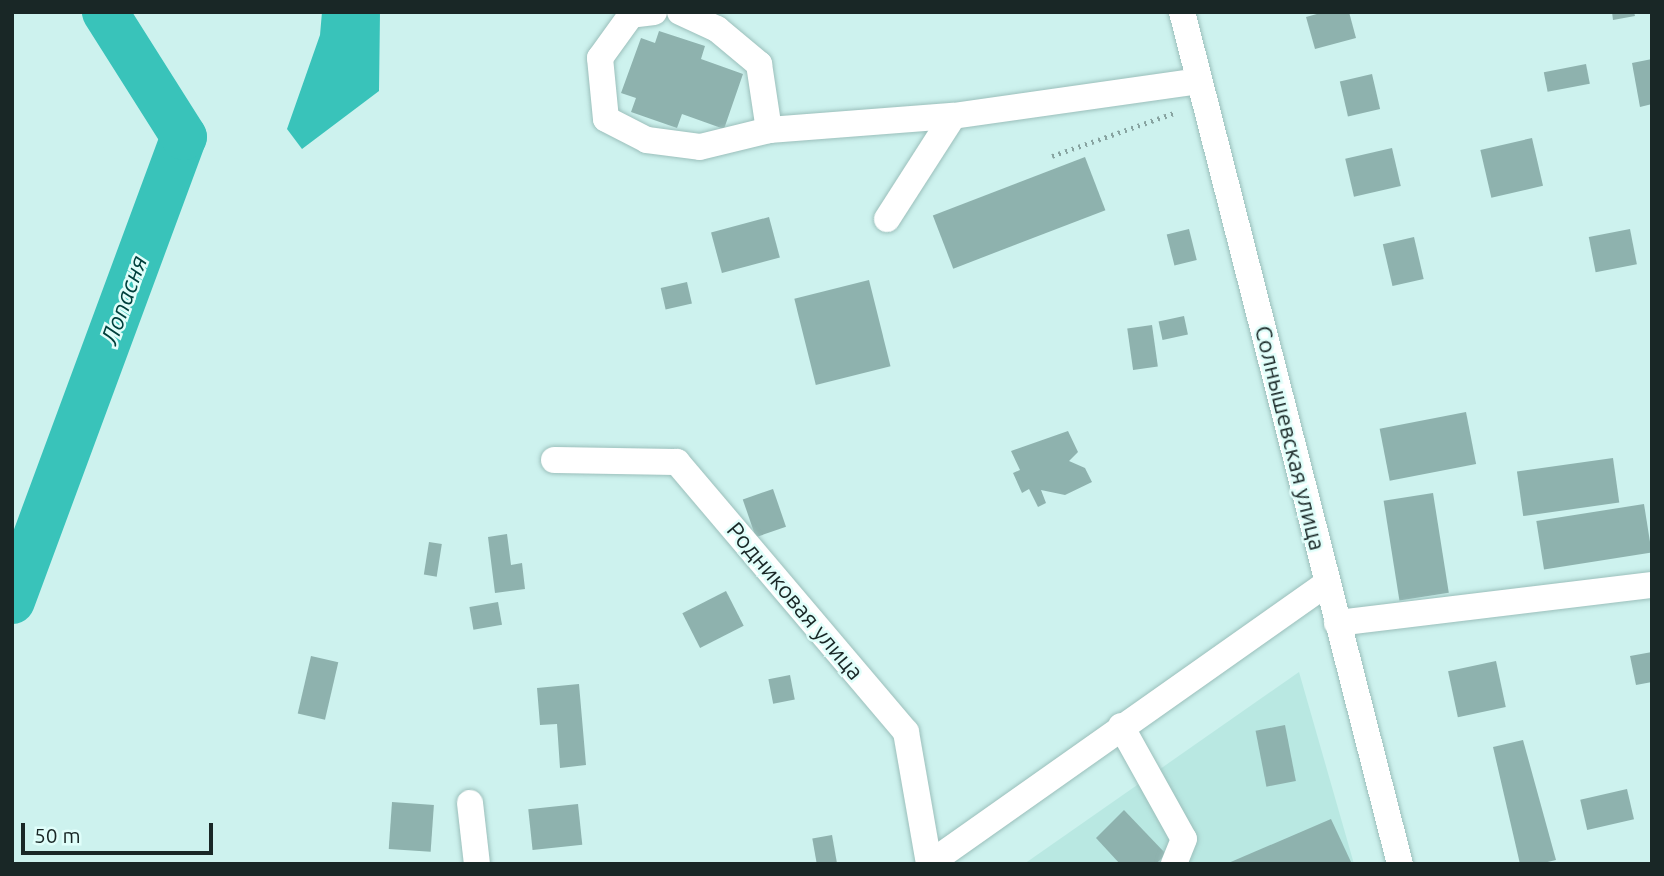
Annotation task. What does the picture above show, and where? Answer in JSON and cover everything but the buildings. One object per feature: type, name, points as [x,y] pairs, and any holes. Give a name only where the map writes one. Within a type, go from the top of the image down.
[{"type":"street","points":[[653,12],[631,15],[600,58],[606,119],[647,140],[700,147],[769,130],[953,116],[1202,92]]},
{"type":"street","points":[[680,12],[717,29],[759,64],[769,130]]},
{"type":"street","name":"Солнышевская улица","points":[[1182,12],[1326,584],[1400,864]]},
{"type":"street","points":[[887,219],[953,116]]},
{"type":"street","name":"Родниковая улица","points":[[554,460],[677,463],[906,732],[929,864]]},
{"type":"street","points":[[929,864],[1121,726],[1326,584]]},
{"type":"street","points":[[1337,623],[1652,585]]},
{"type":"street","points":[[1121,726],[1184,839],[1174,864]]},
{"type":"street","points":[[470,803],[477,864]]},
{"type":"path","points":[[1052,156],[1202,92]]},
{"type":"shaded area","points":[[1299,672],[1354,864],[1024,864]]},
{"type":"water","points":[[322,12],[380,12],[379,91],[302,149],[287,129],[320,35]]},
{"type":"waterway","name":"Лопасня","points":[[12,601],[184,137],[105,12]]}]
